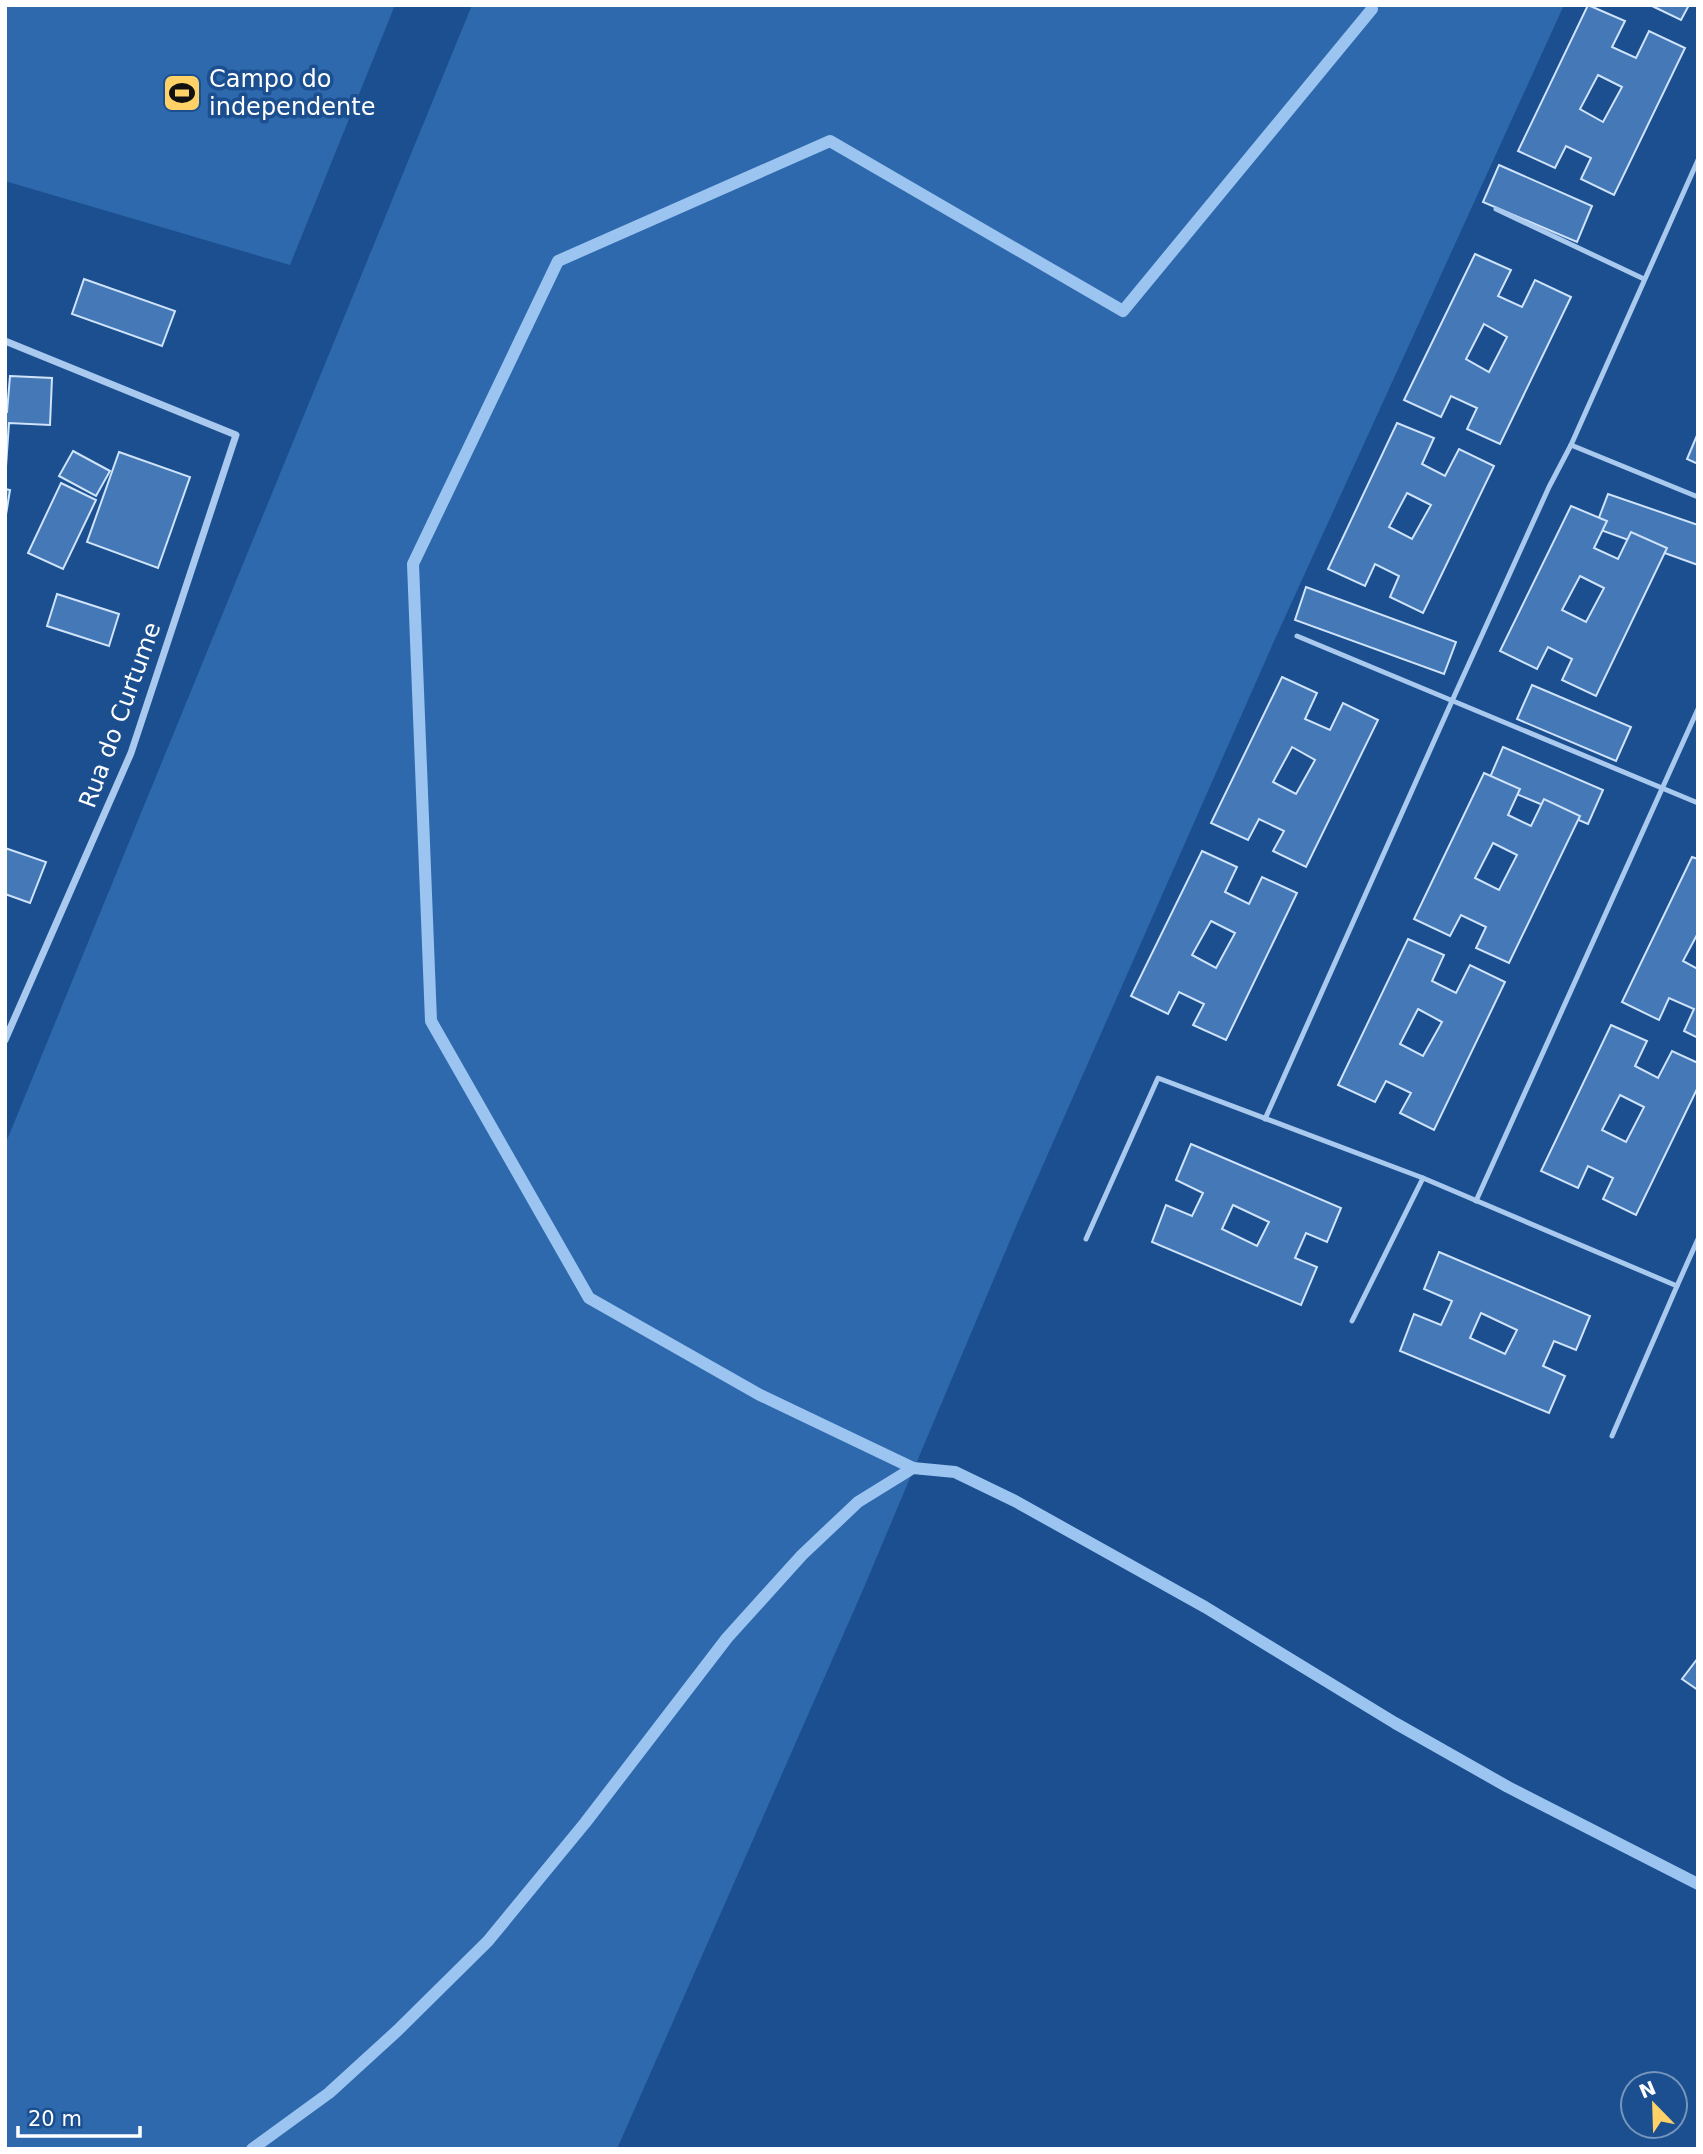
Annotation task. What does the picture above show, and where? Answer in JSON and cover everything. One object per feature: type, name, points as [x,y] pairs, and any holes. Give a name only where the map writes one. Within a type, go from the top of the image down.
[{"type":"street","name":"Rua do Curtume","points":[[5,341],[236,435],[131,753],[5,1040]]},
{"type":"lane","points":[[1265,1119],[1698,160]]},
{"type":"lane","points":[[1496,209],[1644,279]]},
{"type":"lane","points":[[1571,445],[1698,497]]},
{"type":"lane","points":[[1297,636],[1698,803]]},
{"type":"lane","points":[[1476,1200],[1698,709]]},
{"type":"lane","points":[[1086,1239],[1158,1078],[1423,1178],[1677,1286]]},
{"type":"lane","points":[[1352,1321],[1423,1178]]},
{"type":"lane","points":[[1612,1436],[1698,1239]]},
{"type":"shaded area","name":"Campo do independente","points":[[5,5],[395,5],[290,265],[5,181]]},
{"type":"shaded area","points":[[472,5],[1564,5],[1275,639],[1017,1224],[862,1592],[617,2149],[5,2149],[5,1145]]},
{"type":"building","points":[[1588,5],[1625,21],[1612,47],[1636,58],[1649,31],[1685,48],[1614,195],[1581,179],[1591,158],[1566,146],[1555,168],[1518,151]],"holes":[[[1598,75],[1622,87],[1603,122],[1580,109]]]},
{"type":"building","points":[[1650,5],[1689,5],[1681,20]]},
{"type":"building","points":[[1499,165],[1592,206],[1577,242],[1483,202]]},
{"type":"building","points":[[1475,254],[1511,270],[1498,296],[1522,307],[1535,280],[1571,297],[1500,444],[1467,429],[1477,408],[1451,396],[1441,417],[1404,400]],"holes":[[[1484,324],[1507,337],[1489,372],[1466,359]]]},
{"type":"building","points":[[84,279],[175,311],[162,346],[72,314]]},
{"type":"building","points":[[10,376],[52,378],[50,425],[9,423],[5,481],[5,412]]},
{"type":"building","points":[[1397,423],[1434,438],[1422,464],[1445,476],[1459,449],[1494,466],[1423,613],[1390,597],[1399,576],[1375,564],[1365,586],[1328,569]],"holes":[[[1407,493],[1431,505],[1412,539],[1389,527]]]},
{"type":"building","points":[[1698,433],[1698,464],[1687,459]]},
{"type":"building","points":[[73,451],[110,471],[96,496],[59,476]]},
{"type":"building","points":[[119,452],[190,477],[158,568],[87,542]]},
{"type":"building","points":[[61,483],[96,500],[63,569],[28,553]]},
{"type":"building","points":[[5,489],[10,490],[5,521]]},
{"type":"building","points":[[1608,494],[1698,525],[1698,565],[1595,528]]},
{"type":"building","points":[[1571,506],[1607,521],[1594,548],[1618,559],[1631,532],[1667,548],[1596,696],[1562,680],[1572,659],[1548,647],[1537,669],[1500,651]],"holes":[[[1580,576],[1604,588],[1586,622],[1562,610]]]},
{"type":"building","points":[[1306,587],[1456,642],[1444,674],[1295,620]]},
{"type":"building","points":[[57,594],[119,614],[109,646],[47,626]]},
{"type":"building","points":[[1282,677],[1317,693],[1305,719],[1330,730],[1343,703],[1378,720],[1306,867],[1273,851],[1284,831],[1259,819],[1248,840],[1211,823]],"holes":[[[1292,747],[1315,760],[1296,794],[1273,782]]]},
{"type":"building","points":[[1532,685],[1631,727],[1616,761],[1517,719]]},
{"type":"building","points":[[1503,747],[1603,790],[1588,824],[1488,782]]},
{"type":"building","points":[[1484,773],[1520,789],[1508,815],[1531,826],[1544,799],[1580,816],[1509,963],[1476,948],[1486,927],[1461,915],[1450,936],[1414,919]],"holes":[[[1493,843],[1517,855],[1499,890],[1475,878]]]},
{"type":"building","points":[[5,848],[46,862],[30,903],[5,894]]},
{"type":"building","points":[[1202,851],[1237,867],[1225,892],[1249,904],[1262,877],[1297,893],[1226,1040],[1193,1025],[1204,1004],[1179,992],[1168,1014],[1131,996]],"holes":[[[1211,921],[1235,933],[1216,968],[1192,955]]]},
{"type":"building","points":[[1692,857],[1698,859],[1698,933],[1683,961],[1698,969],[1698,1038],[1684,1031],[1694,1009],[1669,998],[1659,1020],[1622,1002]]},
{"type":"building","points":[[1408,939],[1444,955],[1432,981],[1456,993],[1470,965],[1505,982],[1434,1130],[1400,1113],[1411,1093],[1386,1081],[1375,1102],[1338,1085]],"holes":[[[1418,1009],[1442,1022],[1423,1056],[1400,1044]]]},
{"type":"building","points":[[1611,1025],[1647,1041],[1635,1066],[1658,1078],[1672,1051],[1698,1063],[1698,1087],[1636,1215],[1603,1199],[1613,1178],[1588,1166],[1578,1188],[1541,1171]],"holes":[[[1620,1095],[1644,1107],[1626,1142],[1602,1130]]]},
{"type":"building","points":[[1191,1144],[1341,1208],[1327,1242],[1306,1233],[1295,1258],[1317,1267],[1301,1305],[1152,1242],[1166,1205],[1192,1216],[1203,1193],[1176,1180]],"holes":[[[1233,1205],[1269,1222],[1257,1246],[1222,1229]]]},
{"type":"building","points":[[1439,1252],[1590,1316],[1576,1350],[1554,1341],[1543,1366],[1565,1376],[1549,1413],[1400,1351],[1414,1314],[1441,1325],[1452,1301],[1424,1289]],"holes":[[[1481,1313],[1517,1330],[1505,1354],[1470,1338]]]},
{"type":"building","points":[[1698,1658],[1698,1690],[1682,1679]]},
{"type":"waterway","points":[[913,1468],[760,1395],[589,1298],[431,1021],[413,564],[558,261],[830,141],[1123,311],[1372,9]]},
{"type":"waterway","points":[[252,2149],[329,2093],[398,2030],[488,1941],[585,1823],[727,1638],[802,1555],[858,1502],[913,1468],[955,1472],[1015,1501],[1205,1607],[1395,1723],[1508,1787],[1698,1884]]},
{"type":"place","name":"Campo do independente","points":[[182,93]]}]
